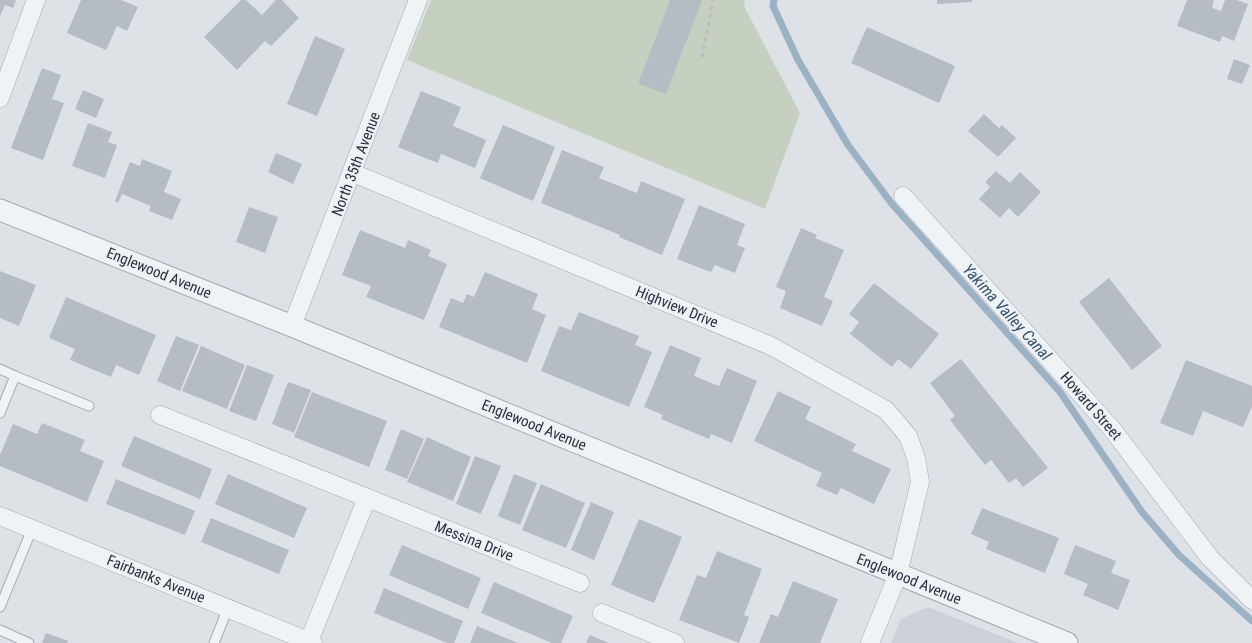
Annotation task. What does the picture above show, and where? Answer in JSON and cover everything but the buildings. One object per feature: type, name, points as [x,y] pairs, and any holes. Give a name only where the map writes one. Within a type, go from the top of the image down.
[{"type":"street","points":[[0,98],[36,0]]},
{"type":"street","name":"North 35th Avenue","points":[[292,326],[353,173],[418,0]]},
{"type":"street","name":"Highview Drive","points":[[353,173],[771,346],[886,410],[908,436],[916,458],[920,482],[898,574],[870,643]]},
{"type":"street","name":"Howard Street","points":[[903,196],[1112,429],[1210,558],[1252,600]]},
{"type":"street","name":"Englewood Avenue","points":[[0,210],[292,326],[1067,643]]},
{"type":"street","name":"Messina Drive","points":[[160,415],[580,583]]},
{"type":"street","points":[[311,642],[367,498]]},
{"type":"street","name":"Fairbanks Avenue","points":[[1,520],[32,529],[311,642]]},
{"type":"street","points":[[602,613],[670,642]]},
{"type":"lane","points":[[0,369],[89,406]]},
{"type":"lane","points":[[0,413],[15,376]]},
{"type":"lane","points":[[0,607],[32,529]]},
{"type":"lane","points":[[214,643],[228,608]]},
{"type":"lane","points":[[0,630],[29,643]]},
{"type":"path","points":[[702,57],[712,0]]},
{"type":"shaded area","points":[[928,607],[1018,643],[891,643],[901,619]]},
{"type":"green space","points":[[431,0],[745,0],[744,6],[800,113],[765,209],[407,60]]},
{"type":"waterway","name":"Yakima Valley Canal","points":[[774,0],[773,6],[798,60],[848,145],[892,204],[1060,392],[1142,512],[1179,555],[1252,621]]}]
